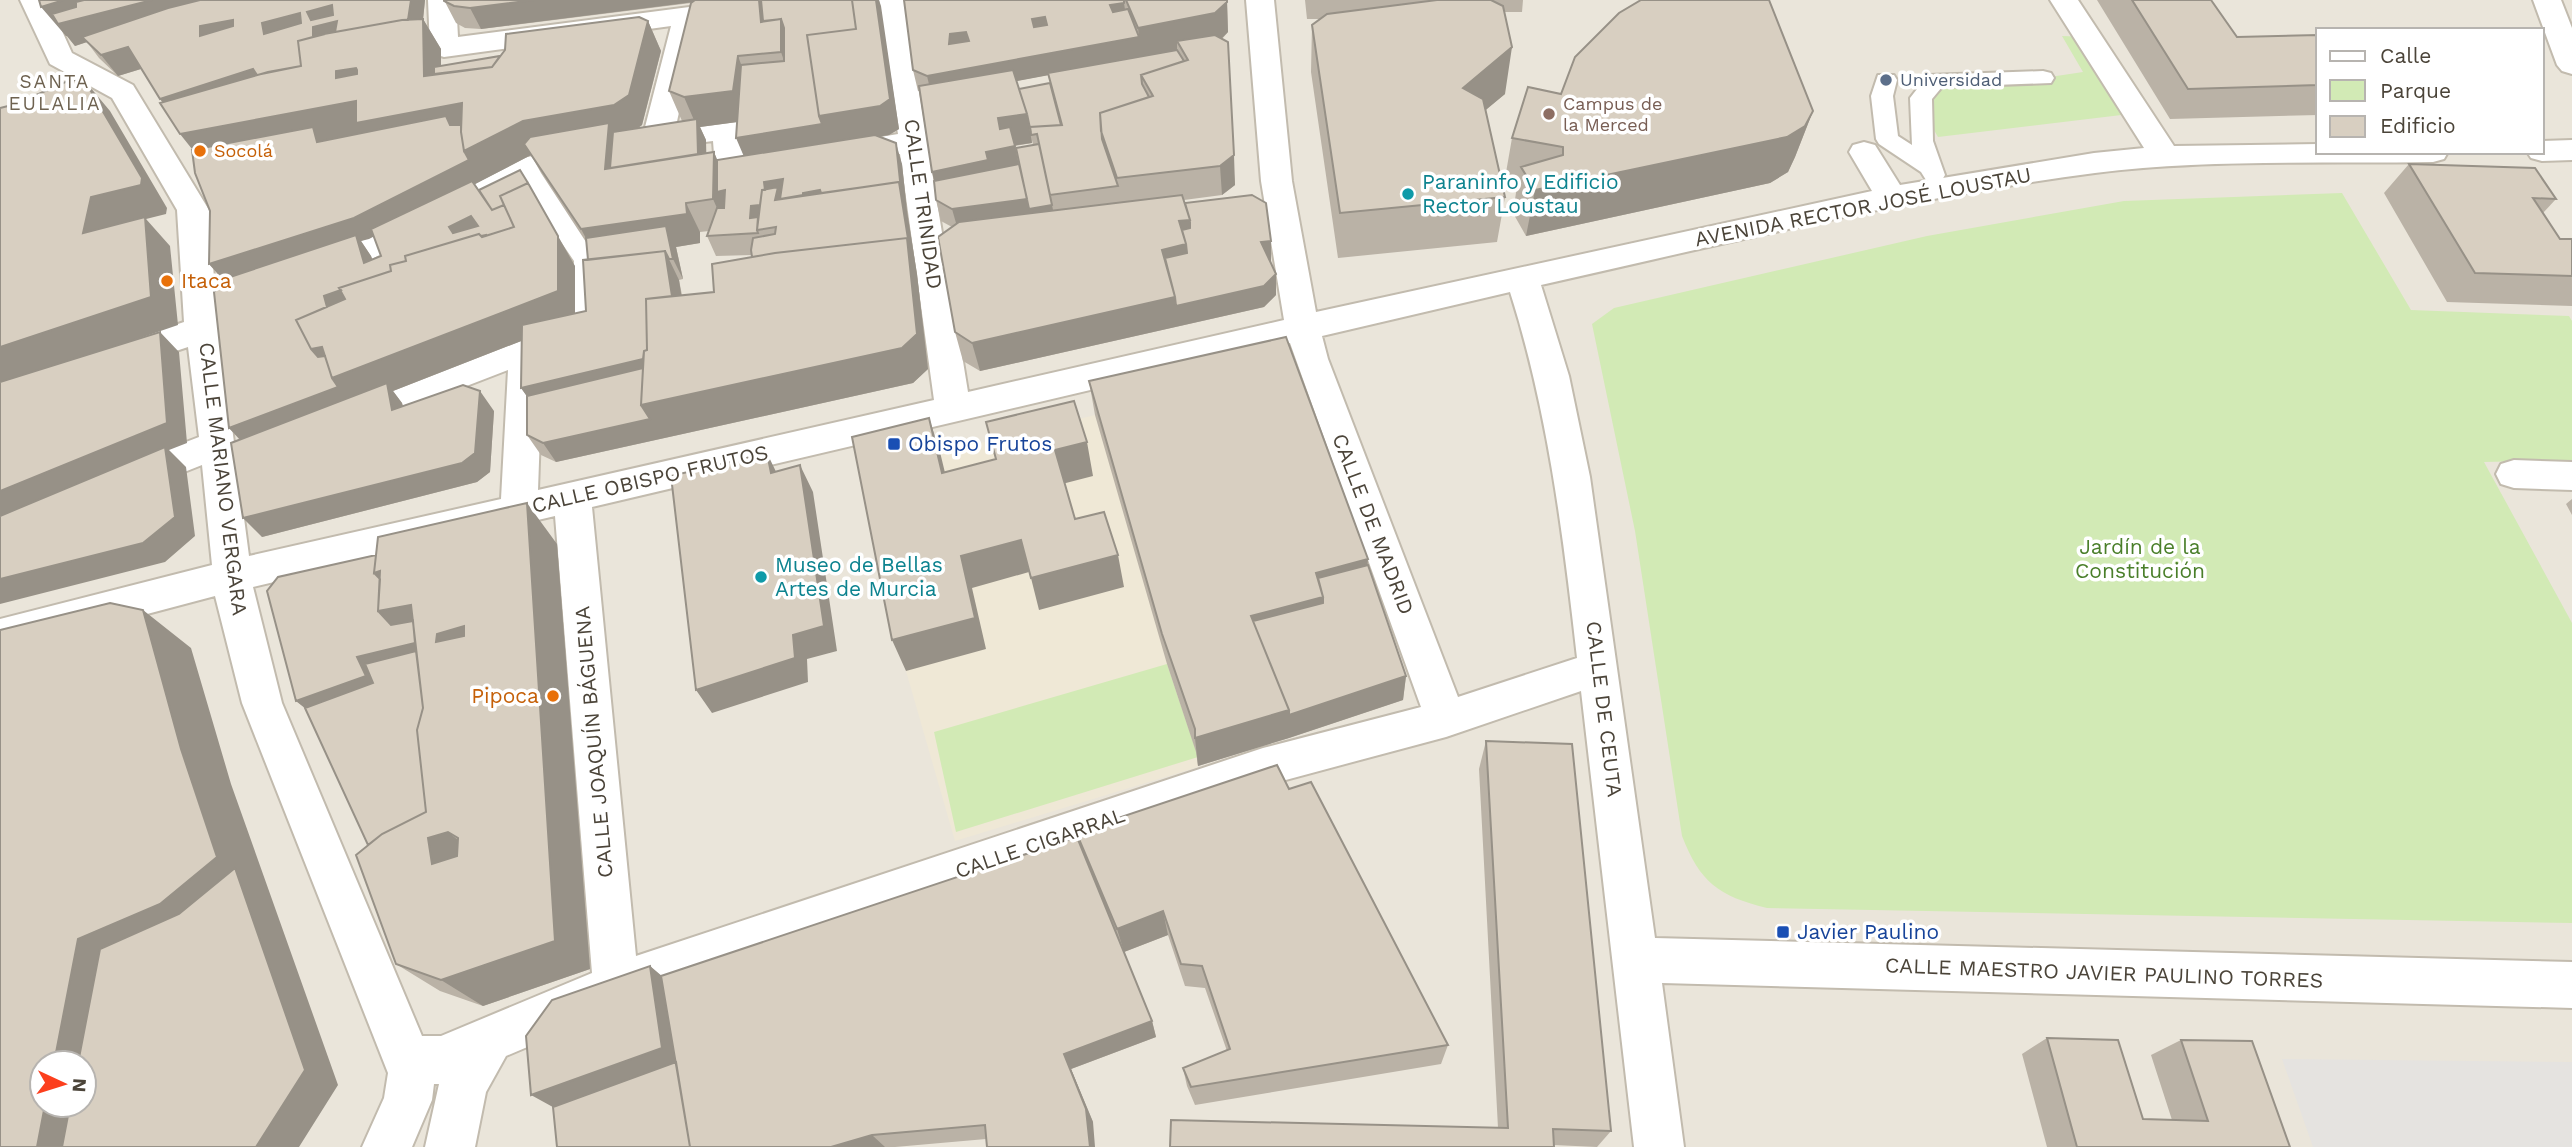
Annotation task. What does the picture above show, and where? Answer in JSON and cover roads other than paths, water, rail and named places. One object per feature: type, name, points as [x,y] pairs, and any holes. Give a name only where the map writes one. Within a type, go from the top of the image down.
[{"type":"street","points":[[33,0],[60,58],[99,48]]},
{"type":"street","points":[[442,0],[444,48],[711,5],[806,0]]},
{"type":"street","name":"CALLE TRINIDAD","points":[[890,0],[920,120],[943,246],[953,409]]},
{"type":"street","name":"CALLE DE MADRID","points":[[1260,0],[1249,49],[1264,199],[1311,359],[1447,719]]},
{"type":"street","points":[[2064,0],[2154,136],[2163,156]]},
{"type":"street","points":[[2547,0],[2572,65]]},
{"type":"street","points":[[658,137],[682,30],[711,5]]},
{"type":"street","name":"CALLE MARIANO VERGARA","points":[[60,58],[123,92],[185,172],[209,311],[228,455],[235,601],[262,703],[406,1061],[451,1147]]},
{"type":"street","points":[[290,274],[368,247],[526,167],[658,137],[728,129],[730,167],[920,120]]},
{"type":"street","points":[[2544,151],[2572,150]]},
{"type":"street","points":[[1864,152],[1892,197]]},
{"type":"street","name":"AVENIDA RECTOR JOSÉ LOUSTAU","points":[[1301,328],[1892,197],[1936,178],[2163,156],[2316,154]]},
{"type":"street","points":[[322,428],[587,327],[590,260],[526,167]]},
{"type":"street","name":"CALLE DE CEUTA","points":[[1522,277],[1539,324],[1550,370],[1589,585],[1658,1147]]},
{"type":"street","points":[[89,366],[209,311]]},
{"type":"street","name":"CALLE OBISPO FRUTOS","points":[[0,636],[232,576],[1301,328]]},
{"type":"street","points":[[519,510],[550,340]]},
{"type":"street","points":[[103,490],[228,455]]},
{"type":"street","points":[[2514,474],[2572,476]]},
{"type":"street","name":"CALLE JOAQUÍN BÁGUENA","points":[[572,497],[616,986]]},
{"type":"street","name":"CALLE CIGARRAL","points":[[406,1061],[441,1060],[616,986],[1263,767],[1447,719],[1598,668]]},
{"type":"street","name":"CALLE MAESTRO JAVIER PAULINO TORRES","points":[[1636,961],[2572,985]]},
{"type":"street","points":[[420,1147],[451,1147],[463,1086],[490,1039]]},
{"type":"street","points":[[387,1147],[408,1100],[406,1061]]},
{"type":"lane","points":[[1936,178],[1922,141],[1921,98],[1936,80],[2043,78]]},
{"type":"lane","points":[[1886,80],[1882,96],[1887,139],[1936,178]]},
{"type":"place","name":"Universidad","points":[[1886,80]]},
{"type":"place","name":"Campus de la Merced","points":[[1549,114]]},
{"type":"place","name":"Socolá","points":[[200,151]]},
{"type":"place","name":"Paraninfo y Edificio Rector Loustau","points":[[1408,194]]},
{"type":"place","name":"Itaca","points":[[167,281]]},
{"type":"place","name":"Obispo Frutos","points":[[894,444]]},
{"type":"place","name":"Museo de Bellas Artes de Murcia","points":[[761,577]]},
{"type":"place","name":"Pipoca","points":[[553,696]]},
{"type":"place","name":"Javier Paulino","points":[[1783,932]]},
{"type":"district","name":"SANTA EULALIA","points":[[55,92]]},
{"type":"park label","name":"Jardín de la Constitución","points":[[2140,559]]}]
